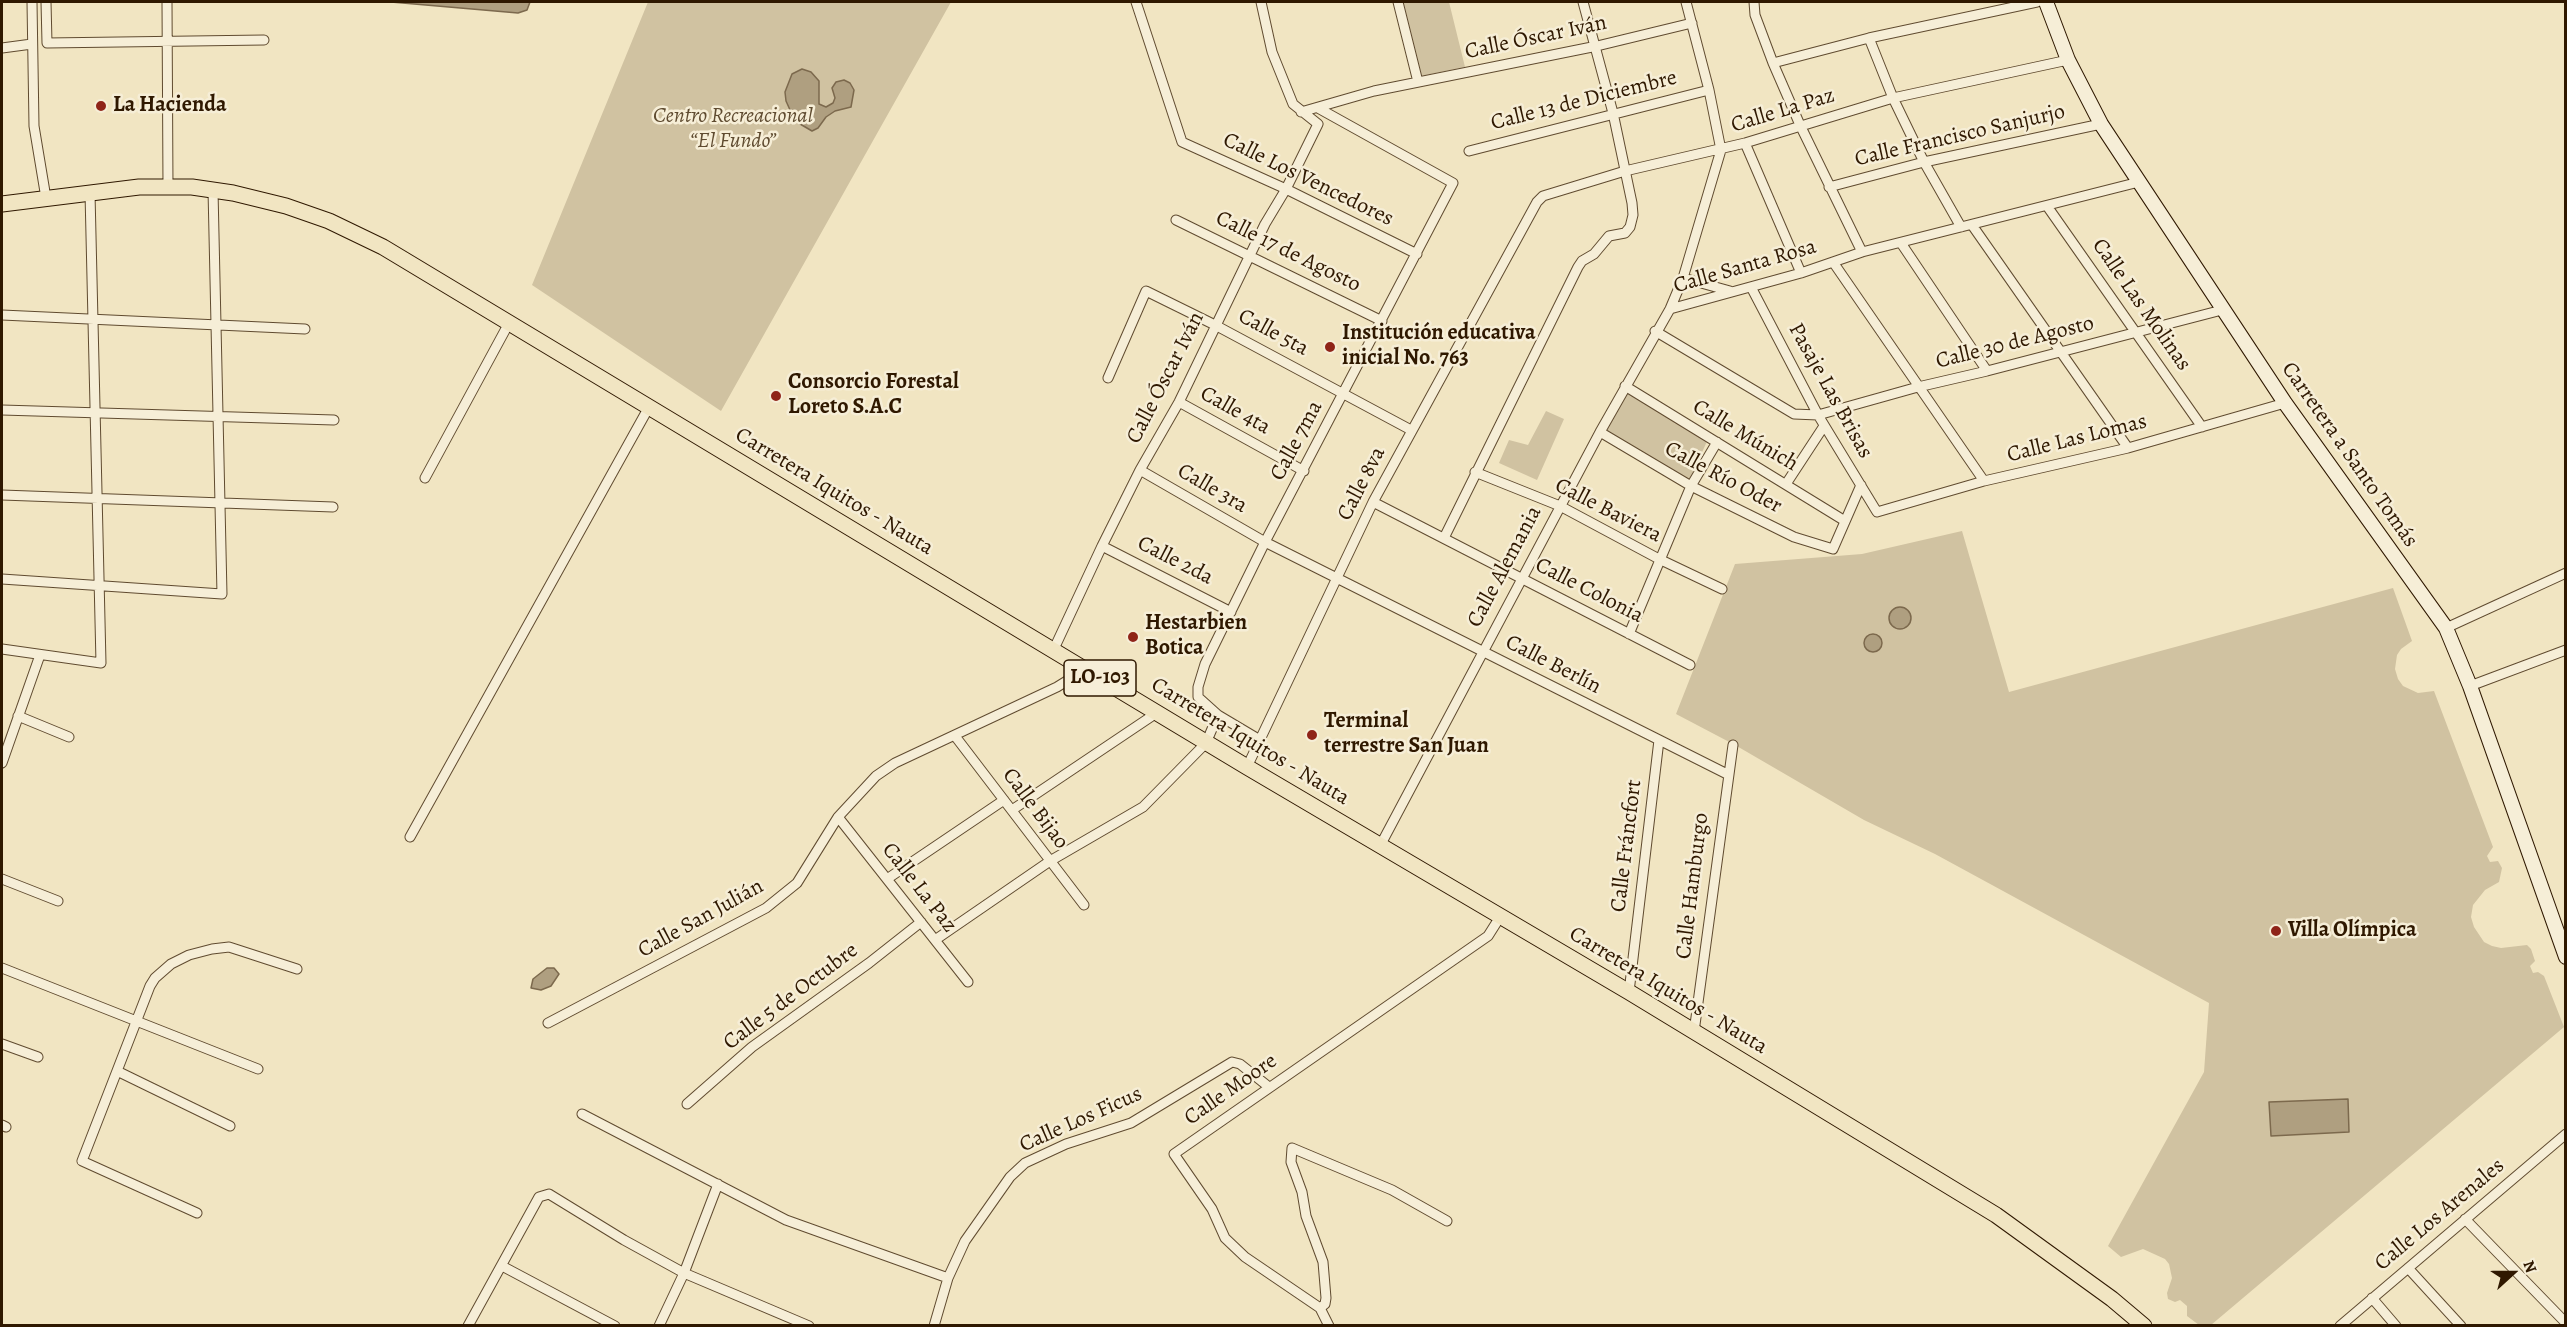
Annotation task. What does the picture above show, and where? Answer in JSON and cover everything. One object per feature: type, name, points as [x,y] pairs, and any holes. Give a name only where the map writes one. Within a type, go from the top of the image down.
[{"type":"main road","name":"Carretera Iquitos - Nauta","points":[[2,204],[139,187],[213,190],[286,206],[329,221],[384,247],[1206,743],[1629,993],[1996,1215],[2112,1299],[2144,1326]]},
{"type":"street","points":[[32,2],[33,126],[46,198]]},
{"type":"street","points":[[46,2],[47,43],[264,40]]},
{"type":"street","points":[[167,2],[168,187]]},
{"type":"street","name":"Calle Los Vencedores","points":[[1136,2],[1182,142],[1286,189],[1417,254]]},
{"type":"street","points":[[1261,2],[1272,52],[1293,104],[1301,112]]},
{"type":"street","points":[[1398,2],[1418,82]]},
{"type":"street","points":[[1444,538],[1582,261],[1594,254],[1609,236],[1624,233],[1630,226],[1633,215],[1613,113],[1597,46],[1583,2]]},
{"type":"street","name":"Calle Santa Rosa","points":[[1670,309],[1683,278],[1721,150],[1709,90],[1686,2]]},
{"type":"street","points":[[1754,2],[1755,15],[1773,63],[1829,187],[1862,252]]},
{"type":"street","points":[[1773,63],[1869,38],[2037,2]]},
{"type":"street","name":"Carretera a Santo Tomás","points":[[2046,2],[2068,60],[2101,124],[2285,403],[2446,628],[2470,686],[2565,957]]},
{"type":"street","name":"Calle Óscar Iván","points":[[1301,112],[1374,91],[1597,46],[1692,23]]},
{"type":"street","points":[[1869,38],[1893,98],[1924,162],[1961,227]]},
{"type":"street","points":[[2,48],[32,44]]},
{"type":"street","name":"Calle La Paz","points":[[1526,225],[1537,202],[1543,196],[1625,171],[1721,150],[1893,98],[2068,60]]},
{"type":"street","name":"Calle 13 de Diciembre","points":[[1469,151],[1709,90]]},
{"type":"street","name":"Calle 7ma","points":[[1260,740],[1218,715],[1198,697],[1198,687],[1205,664],[1265,542],[1453,183],[1318,108]]},
{"type":"street","name":"Calle Óscar Iván","points":[[1053,651],[1140,470],[1179,402],[1250,254],[1318,124],[1301,112]]},
{"type":"street","name":"Calle Francisco Sanjurjo","points":[[1829,187],[1924,162],[2101,124]]},
{"type":"street","points":[[1745,143],[1801,273]]},
{"type":"street","name":"Calle Santa Rosa","points":[[1670,309],[1801,273],[1862,252],[2139,183]]},
{"type":"street","points":[[2,579],[222,594],[213,190]]},
{"type":"street","points":[[2,649],[101,663],[90,193]]},
{"type":"street","name":"Calle Las Molinas","points":[[2047,206],[2202,427]]},
{"type":"street","name":"Calle 17 de Agosto","points":[[1176,220],[1250,254],[1382,321]]},
{"type":"street","name":"Calle 8va","points":[[1247,767],[1373,502],[1526,225]]},
{"type":"street","points":[[1972,225],[2128,447]]},
{"type":"street","points":[[1901,243],[1987,371]]},
{"type":"street","points":[[1833,262],[1984,481]]},
{"type":"street","points":[[1683,278],[1732,292]]},
{"type":"street","name":"Pasaje Las Brisas","points":[[1751,287],[1824,426],[1877,512]]},
{"type":"street","name":"Calle 5ta","points":[[1107,378],[1146,291],[1215,325],[1411,430]]},
{"type":"street","name":"Calle Alemania","points":[[1380,846],[1521,578],[1655,331],[1670,309]]},
{"type":"street","name":"Calle 30 de Agosto","points":[[1818,415],[1918,387],[2222,310]]},
{"type":"street","points":[[2,315],[305,329]]},
{"type":"street","points":[[425,478],[509,323]]},
{"type":"street","points":[[1655,331],[1794,414],[1818,415]]},
{"type":"street","name":"Calle Múnich","points":[[1625,386],[1845,520]]},
{"type":"street","name":"Calle 4ta","points":[[1179,402],[1304,471]]},
{"type":"street","name":"Calle Las Lomas","points":[[1877,512],[1984,481],[2128,447],[2285,403]]},
{"type":"street","points":[[410,837],[649,407]]},
{"type":"street","points":[[2,410],[334,420]]},
{"type":"street","points":[[1786,484],[1824,426]]},
{"type":"street","name":"Calle Río Oder","points":[[1600,432],[1691,486],[1794,537],[1833,549],[1845,520]]},
{"type":"street","points":[[1629,634],[1691,486],[1717,442]]},
{"type":"street","name":"Calle 3ra","points":[[1140,470],[1265,542]]},
{"type":"street","name":"Calle Baviera","points":[[1475,472],[1560,507],[1722,589]]},
{"type":"street","points":[[1845,520],[1861,486]]},
{"type":"street","points":[[2,495],[333,507]]},
{"type":"street","name":"Calle Colonia","points":[[1373,502],[1690,665]]},
{"type":"street","name":"Calle Berlín","points":[[1265,542],[1727,774]]},
{"type":"street","name":"Calle 2da","points":[[1102,546],[1231,612]]},
{"type":"street","points":[[2446,628],[2565,573]]},
{"type":"street","points":[[2470,686],[2565,650]]},
{"type":"street","points":[[2,763],[40,655]]},
{"type":"street","name":"Calle San Julián","points":[[549,1023],[766,908],[797,883],[838,817],[876,776],[885,770],[1058,687],[1086,669]]},
{"type":"street","points":[[1011,810],[1158,712]]},
{"type":"street","points":[[935,940],[1050,861],[1143,807],[1206,743],[1218,715]]},
{"type":"street","points":[[18,716],[69,737]]},
{"type":"street","name":"Calle Bijao","points":[[955,736],[1084,905]]},
{"type":"street","name":"Calle Fráncfort","points":[[1629,993],[1659,740]]},
{"type":"street","name":"Calle Hamburgo","points":[[1694,1032],[1727,774],[1733,745]]},
{"type":"street","points":[[887,879],[1004,801]]},
{"type":"street","name":"Calle La Paz","points":[[838,817],[968,982]]},
{"type":"street","points":[[2,879],[57,901]]},
{"type":"street","name":"Calle Moore","points":[[1329,1326],[1320,1308],[1245,1257],[1225,1238],[1212,1209],[1174,1154],[1488,936],[1500,916]]},
{"type":"street","name":"Calle 5 de Octubre","points":[[687,1104],[752,1047],[869,963],[921,922]]},
{"type":"street","points":[[197,1213],[82,1161],[136,1021],[155,978],[171,964],[189,955],[229,947],[297,969]]},
{"type":"street","points":[[2,968],[258,1069]]},
{"type":"street","points":[[2,1044],[38,1057]]},
{"type":"street","name":"Calle Los Ficus","points":[[948,1278],[965,1241],[1010,1178],[1025,1162],[1066,1144],[1131,1123],[1232,1062],[1240,1064],[1269,1087]]},
{"type":"street","points":[[117,1071],[230,1126]]},
{"type":"street","points":[[582,1114],[786,1220],[948,1278],[934,1326]]},
{"type":"street","name":"Calle Los Arenales","points":[[2340,1326],[2565,1134]]},
{"type":"street","points":[[1320,1308],[1325,1304],[1326,1298],[1323,1262],[1306,1216],[1291,1162],[1292,1148],[1392,1190],[1448,1221]]},
{"type":"street","points":[[659,1326],[684,1273],[718,1184]]},
{"type":"street","points":[[468,1326],[539,1197],[549,1194],[624,1240],[684,1273],[809,1326]]},
{"type":"street","points":[[2465,1219],[2565,1323]]},
{"type":"street","points":[[502,1266],[615,1326]]},
{"type":"street","points":[[2408,1268],[2461,1326]]},
{"type":"street","points":[[2372,1299],[2396,1326]]},
{"type":"green space","name":"Centro Recreacional “El Fundo”","points":[[648,2],[951,2],[721,411],[532,285]]},
{"type":"green space","points":[[1403,2],[1449,2],[1465,67],[1421,76]]},
{"type":"green space","points":[[1623,386],[1709,437],[1688,483],[1600,430]]},
{"type":"green space","points":[[1546,411],[1564,419],[1537,480],[1499,463],[1509,440],[1528,445]]},
{"type":"green space","name":"Villa Olímpica","points":[[1962,531],[2009,692],[2393,588],[2412,641],[2397,655],[2395,669],[2398,679],[2403,686],[2418,693],[2434,691],[2493,847],[2487,856],[2490,862],[2498,861],[2502,868],[2499,882],[2485,890],[2473,905],[2471,917],[2474,927],[2484,942],[2492,946],[2501,948],[2527,945],[2531,949],[2535,961],[2530,966],[2533,973],[2538,972],[2544,976],[2564,1027],[2211,1325],[2199,1325],[2187,1316],[2187,1306],[2180,1300],[2175,1302],[2168,1299],[2167,1293],[2172,1278],[2169,1264],[2165,1259],[2143,1249],[2121,1257],[2108,1246],[2204,1072],[2209,1003],[1935,854],[1864,820],[1735,745],[1676,714],[1735,564],[1862,554]]},
{"type":"shaded area","points":[[391,2],[530,2],[527,10],[518,13]]},
{"type":"shaded area","points":[[802,69],[811,72],[819,81],[819,104],[826,107],[833,103],[835,98],[832,88],[836,82],[844,80],[850,83],[854,90],[851,107],[835,111],[812,131],[795,121],[786,101],[785,92],[792,74]]},
{"type":"shaded area","points":[[1900,607],[1908,610],[1911,618],[1908,626],[1900,629],[1892,626],[1889,618],[1892,610]]},
{"type":"shaded area","points":[[1869,634],[1877,634],[1882,639],[1880,650],[1869,652],[1864,647],[1864,639]]},
{"type":"shaded area","points":[[547,968],[554,968],[559,974],[551,986],[541,990],[531,988],[533,979]]},
{"type":"shaded area","points":[[2348,1099],[2349,1132],[2271,1136],[2269,1102]]},
{"type":"place","name":"La Hacienda","points":[[101,106]]},
{"type":"place","name":"Institución educativa inicial No. 763","points":[[1330,347]]},
{"type":"place","name":"Consorcio Forestal Loreto S.A.C","points":[[776,396]]},
{"type":"place","name":"Hestarbien Botica","points":[[1133,637]]},
{"type":"place","name":"Terminal terrestre San Juan","points":[[1312,735]]},
{"type":"place","name":"Villa Olímpica","points":[[2276,931]]}]
